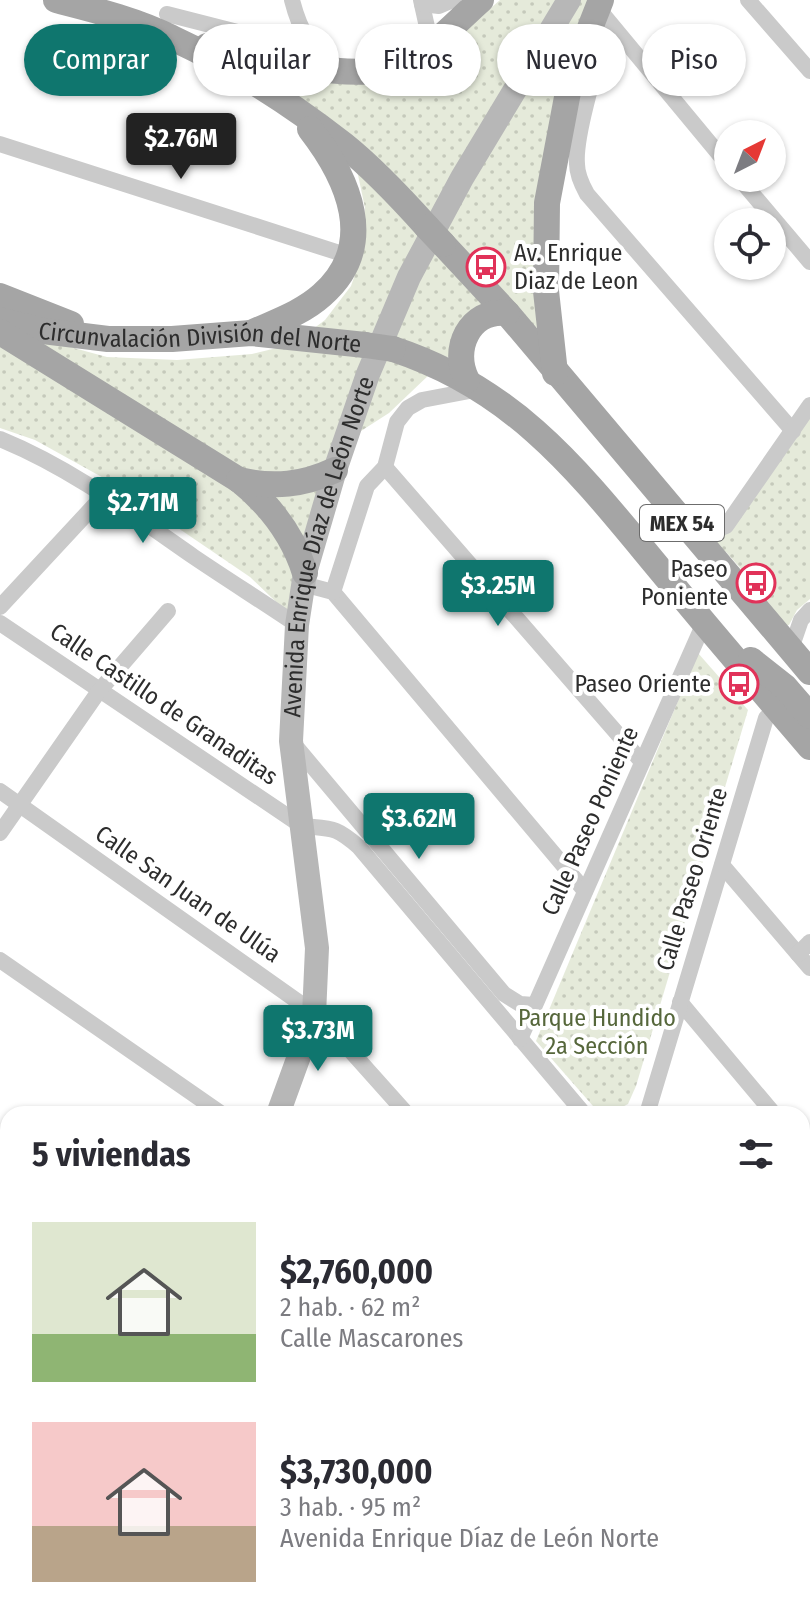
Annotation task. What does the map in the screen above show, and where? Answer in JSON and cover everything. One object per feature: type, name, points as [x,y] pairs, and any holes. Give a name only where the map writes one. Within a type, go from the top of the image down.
[{"type":"main road","name":"MEX 54","points":[[56,0],[109,15],[167,17],[239,74],[344,145],[387,184],[507,313],[810,672]]},
{"type":"main road","points":[[454,24],[481,0]]},
{"type":"main road","name":"Avenida Enrique Díaz de León Norte","points":[[281,1106],[312,1007],[317,948],[291,741],[297,625],[304,578],[335,470],[368,374],[409,277],[462,178],[569,0]]},
{"type":"main road","points":[[555,373],[546,291],[547,203],[568,92],[599,4]]},
{"type":"main road","points":[[167,17],[193,25]]},
{"type":"main road","points":[[339,70],[355,72]]},
{"type":"main road","points":[[251,333],[301,310],[323,294],[349,256],[354,230],[348,189],[312,132],[294,110]]},
{"type":"main road","points":[[0,296],[108,339]]},
{"type":"main road","points":[[474,384],[460,357],[466,333],[479,319],[507,313]]},
{"type":"main road","name":"Circunvalación División del Norte","points":[[0,320],[43,331],[108,339],[172,339],[251,333],[393,349],[431,361],[474,384],[527,421],[574,467],[810,747]]},
{"type":"main road","points":[[0,332],[239,480],[255,493],[281,524],[300,557],[304,578]]},
{"type":"main road","points":[[239,480],[265,485],[292,484],[335,470]]},
{"type":"main road","points":[[704,623],[785,687],[810,716]]},
{"type":"main road","name":"Avenida Enrique Díaz de León Norte","points":[[265,1106],[312,1007]]},
{"type":"street","points":[[292,0],[298,24]]},
{"type":"street","points":[[426,24],[421,2],[439,6],[453,0]]},
{"type":"street","points":[[748,0],[810,71]]},
{"type":"street","points":[[599,4],[613,24]]},
{"type":"street","points":[[626,43],[714,148]]},
{"type":"street","points":[[339,68],[345,72]]},
{"type":"street","points":[[589,96],[577,157],[577,168],[587,194],[793,431]]},
{"type":"street","points":[[0,144],[349,256]]},
{"type":"street","points":[[547,203],[562,190],[577,189],[587,194]]},
{"type":"street","points":[[751,192],[810,262]]},
{"type":"street","points":[[333,592],[367,486],[385,467],[393,430],[408,408],[422,400],[474,384]]},
{"type":"street","points":[[690,532],[710,532],[726,526],[810,405]]},
{"type":"street","points":[[0,439],[104,495],[297,625]]},
{"type":"street","points":[[385,467],[642,762]]},
{"type":"street","points":[[0,607],[104,495]]},
{"type":"street","points":[[304,578],[333,592],[585,891]]},
{"type":"street","points":[[791,649],[801,620],[810,610]]},
{"type":"street","points":[[0,833],[99,691],[168,611]]},
{"type":"street","name":"Calle Castillo de Granaditas","points":[[0,623],[302,826]]},
{"type":"street","name":"Calle Paseo Poniente","points":[[520,1039],[704,623]]},
{"type":"street","name":"Calle Paseo Oriente","points":[[649,1106],[766,718],[777,708]]},
{"type":"street","points":[[291,741],[504,994],[520,1004],[534,1005]]},
{"type":"street","name":"Calle San Juan de Ulúa","points":[[0,791],[312,1007],[400,1106]]},
{"type":"street","points":[[302,826],[330,828],[343,833],[359,847],[577,1106]]},
{"type":"street","points":[[722,865],[804,948],[810,968]]},
{"type":"street","points":[[0,960],[209,1106]]},
{"type":"street","points":[[680,1002],[767,1106]]},
{"type":"green space","points":[[500,0],[596,0],[587,24],[497,24],[497,96],[567,96],[544,334],[515,310],[452,353],[389,413],[336,447],[294,619],[250,577],[109,481],[35,440],[0,428],[0,328],[107,357],[177,360],[252,354],[293,344],[325,320],[351,286],[360,260],[365,208],[358,175],[341,140],[283,96],[339,96],[339,60],[355,60],[355,96],[481,96],[481,24],[472,24]]},
{"type":"green space","points":[[810,413],[810,599],[797,610],[789,625],[784,626],[750,579],[726,552],[722,554],[715,540],[732,529]]},
{"type":"green space","name":"Parque Hundido 2a Sección","points":[[698,653],[748,710],[636,1086],[628,1104],[593,1106],[536,1041]]},
{"type":"place","name":"Av. Enrique Diaz de Leon","points":[[486,267]]},
{"type":"place","name":"Paseo Poniente","points":[[756,583]]},
{"type":"place","name":"Paseo Oriente","points":[[739,684]]}]
